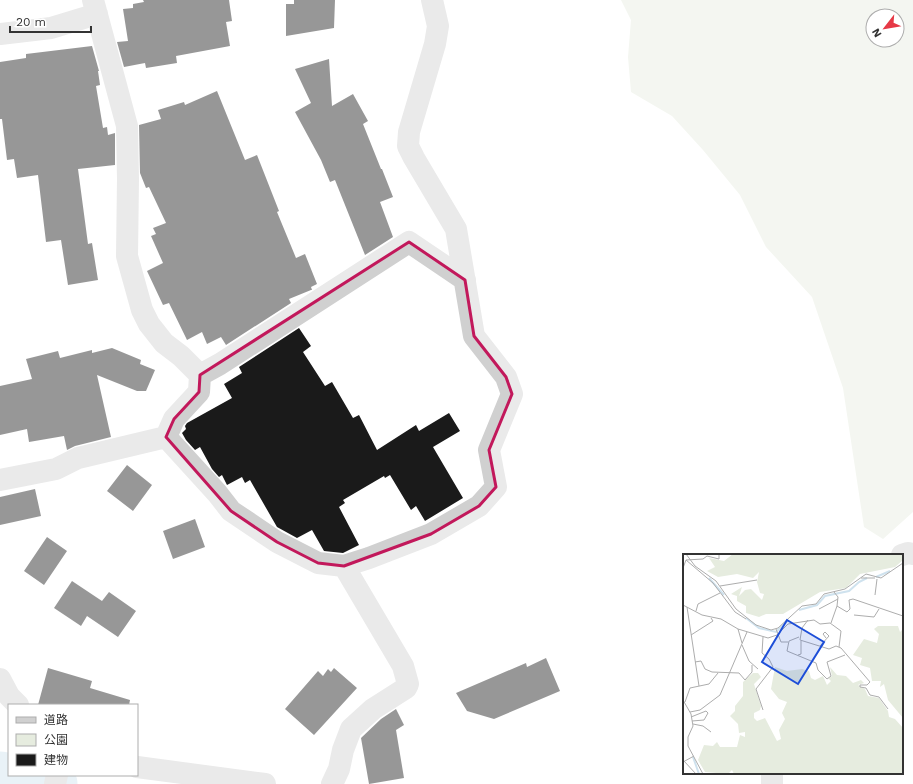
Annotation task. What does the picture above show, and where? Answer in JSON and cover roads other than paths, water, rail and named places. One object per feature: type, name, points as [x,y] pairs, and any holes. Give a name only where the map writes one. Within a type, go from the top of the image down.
[{"type":"street","points":[[166,437],[232,510],[277,542],[318,563],[344,566],[431,534],[479,506],[496,487],[489,450],[512,394],[506,377],[474,336],[456,229],[408,146],[409,132],[435,44],[438,26],[432,0]]},
{"type":"street","points":[[0,34],[51,28],[95,7],[127,126],[127,256],[142,310],[149,324],[164,343],[181,356],[200,375],[199,392],[174,419],[166,437]]},
{"type":"street","points":[[200,375],[220,364],[409,242],[465,280]]},
{"type":"street","points":[[0,480],[56,469],[78,458],[166,437]]},
{"type":"street","points":[[903,555],[908,553],[913,554]]},
{"type":"street","points":[[332,784],[339,768],[350,729],[373,709],[406,688],[408,684],[403,666],[344,566]]},
{"type":"street","points":[[0,679],[9,696],[17,704]]},
{"type":"street","points":[[138,767],[265,784]]},
{"type":"waterway","points":[[0,776],[53,784]]}]
